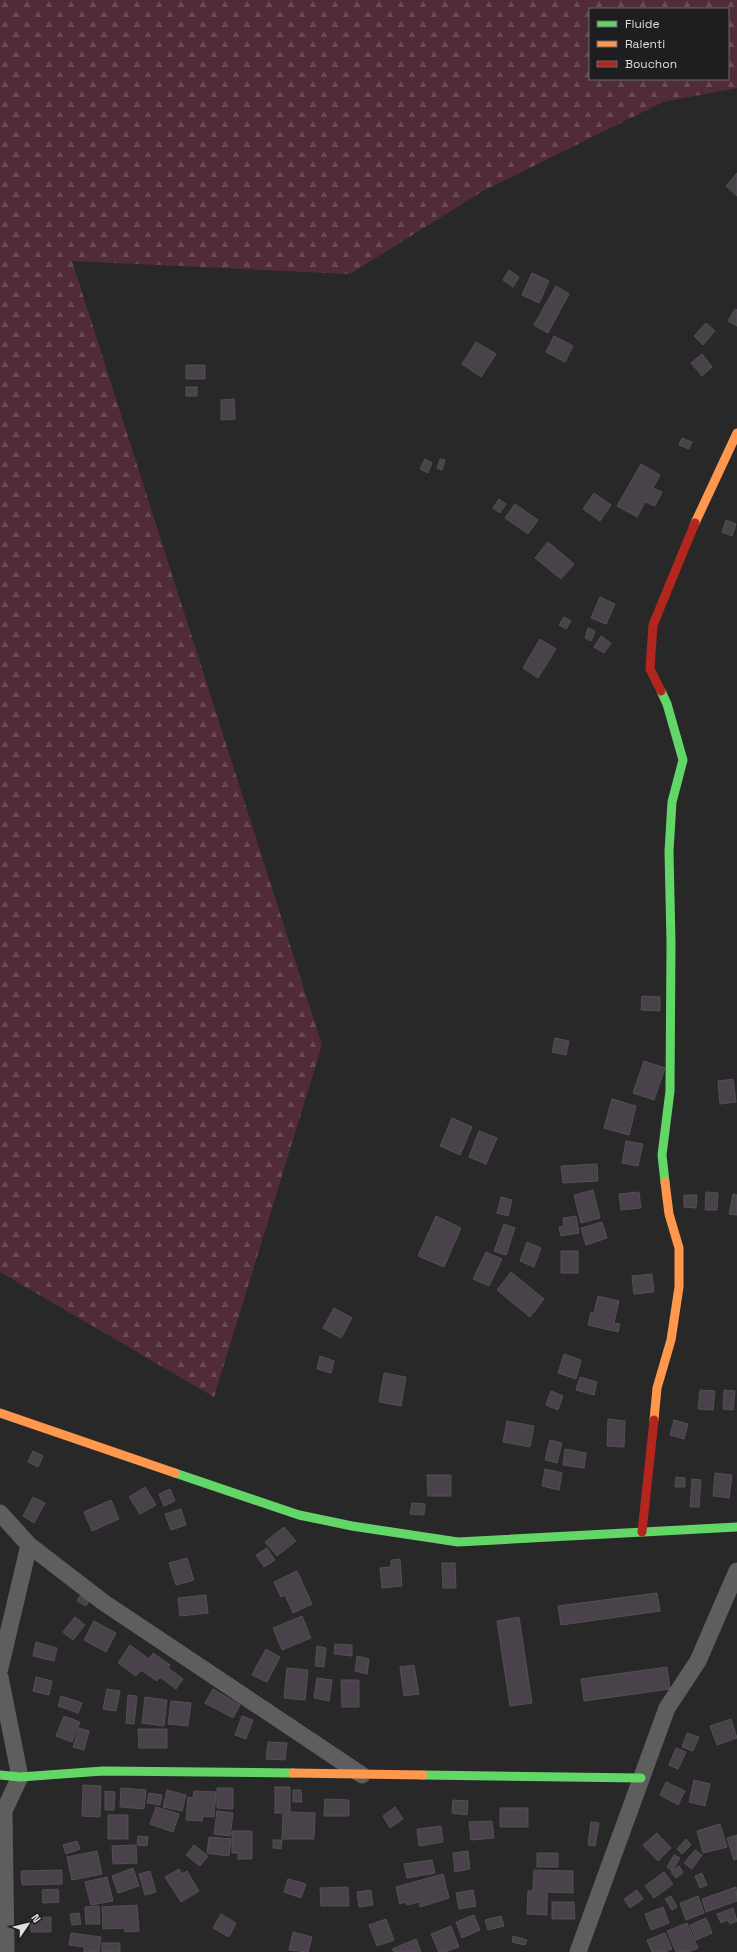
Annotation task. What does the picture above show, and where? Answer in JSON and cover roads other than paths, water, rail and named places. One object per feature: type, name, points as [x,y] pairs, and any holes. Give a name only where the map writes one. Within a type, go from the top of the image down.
[{"type":"street","points":[[642,1532],[657,1388],[671,1340],[679,1287],[679,1248],[668,1214],[662,1155],[670,1091],[671,943],[669,851],[672,802],[683,760],[667,704],[650,669],[653,626],[690,533],[737,433]]},
{"type":"street","points":[[0,1414],[292,1512],[352,1526],[458,1542],[737,1526]]},
{"type":"street","points":[[0,1513],[29,1545],[103,1602],[362,1775]]},
{"type":"street","points":[[0,1668],[29,1545]]},
{"type":"street","points":[[578,1952],[667,1708],[698,1661],[737,1571]]},
{"type":"street","points":[[0,1677],[20,1777],[4,1811],[6,1952]]},
{"type":"street","points":[[0,1775],[20,1777],[103,1771],[641,1778]]}]
